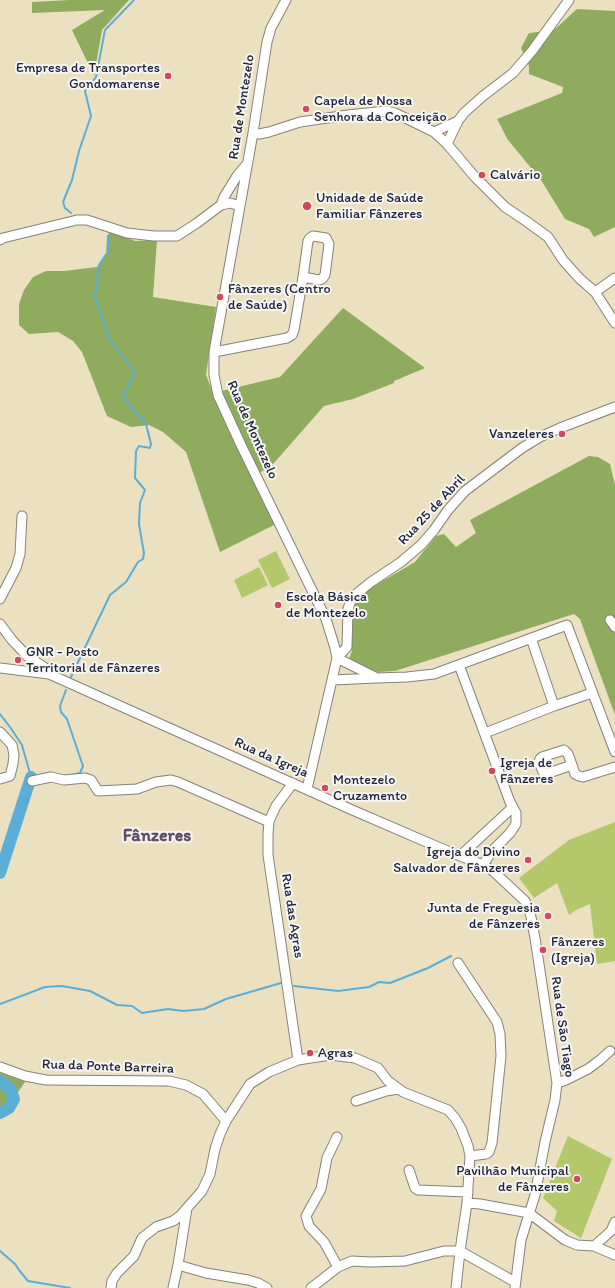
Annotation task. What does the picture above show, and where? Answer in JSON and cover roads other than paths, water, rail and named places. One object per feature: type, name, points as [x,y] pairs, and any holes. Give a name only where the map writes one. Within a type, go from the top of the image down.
[{"type":"street","name":"Rua de Montezelo","points":[[286,0],[271,28],[267,42],[214,352],[214,375],[218,395],[247,458],[326,619],[337,658],[307,789]]},
{"type":"street","points":[[447,144],[464,113],[513,73],[532,51],[569,0]]},
{"type":"street","points":[[252,133],[259,134],[300,122],[348,114],[386,111],[395,113],[434,132],[505,207],[548,237],[563,260],[579,278],[595,292],[615,323]]},
{"type":"street","points":[[434,132],[458,122]]},
{"type":"street","points":[[221,205],[224,197],[237,176],[247,164]]},
{"type":"street","points":[[0,240],[77,220],[87,220],[127,233],[154,236],[177,236],[197,224],[221,205],[230,203],[240,206]]},
{"type":"street","points":[[214,352],[287,338],[292,335],[308,241],[313,236],[326,238],[329,244],[325,275],[319,280],[303,277]]},
{"type":"street","points":[[595,292],[615,278]]},
{"type":"street","name":"Rua 25 de Abril","points":[[337,658],[347,647],[348,609],[351,600],[355,595],[401,562],[421,545],[464,491],[522,448],[540,437],[615,407]]},
{"type":"street","points":[[0,599],[16,568],[20,554],[22,516]]},
{"type":"street","points":[[0,624],[27,656],[44,667],[49,674]]},
{"type":"street","points":[[332,680],[407,677],[434,674],[568,625],[615,752]]},
{"type":"street","points":[[531,638],[554,706]]},
{"type":"street","points":[[24,671],[27,656]]},
{"type":"street","points":[[337,658],[377,678]]},
{"type":"street","points":[[459,665],[510,802],[516,812],[516,824],[510,833],[492,851],[483,865]]},
{"type":"street","points":[[0,668],[49,674]]},
{"type":"street","name":"Rua da Igreja","points":[[49,674],[293,783],[483,865]]},
{"type":"street","points":[[485,733],[592,693]]},
{"type":"street","points":[[0,732],[12,745],[14,755],[10,776],[0,779]]},
{"type":"street","points":[[572,765],[575,774],[583,778],[615,767]]},
{"type":"street","points":[[32,781],[51,778],[64,780],[85,778],[91,780],[98,791],[137,790],[156,782],[171,780],[269,822]]},
{"type":"street","name":"Rua das Agras","points":[[293,783],[276,806],[269,822],[268,854],[298,1060]]},
{"type":"street","points":[[460,856],[513,806]]},
{"type":"street","name":"Rua de São Tiago","points":[[483,865],[493,871],[525,901],[530,912],[557,1083],[555,1100],[534,1195],[521,1240],[515,1285]]},
{"type":"street","points":[[458,963],[496,1022],[500,1034],[500,1064],[492,1143],[489,1152],[486,1154],[470,1156]]},
{"type":"street","points":[[557,1083],[588,1069],[610,1051]]},
{"type":"street","points":[[111,1288],[112,1281],[117,1273],[134,1256],[142,1238],[156,1227],[173,1221],[180,1216],[202,1191],[210,1174],[215,1149],[226,1121],[250,1084],[269,1072],[298,1060],[330,1055],[355,1058],[378,1068],[388,1080],[403,1092],[448,1110],[461,1128],[470,1156],[467,1203],[456,1288]]},
{"type":"street","name":"Rua da Ponte Barreira","points":[[0,1067],[25,1076],[46,1080],[175,1082],[186,1085],[203,1094],[226,1121]]},
{"type":"street","points":[[356,1101],[386,1091],[399,1089]]},
{"type":"street","points":[[337,1137],[327,1158],[321,1189],[306,1216],[309,1226],[324,1242],[338,1267]]},
{"type":"street","points":[[409,1170],[415,1188],[418,1190],[468,1192]]},
{"type":"street","points":[[467,1203],[529,1213],[565,1240],[577,1245],[594,1246],[615,1255]]},
{"type":"street","points":[[173,1288],[187,1208]]},
{"type":"street","points":[[594,1246],[611,1231],[615,1222]]},
{"type":"street","points":[[594,1246],[615,1236]]},
{"type":"street","points":[[311,1288],[338,1267],[352,1261],[405,1261],[444,1251],[460,1251],[515,1285]]},
{"type":"street","points":[[178,1265],[206,1273],[248,1280],[258,1283],[266,1288]]},
{"type":"waterway","points":[[71,213],[65,208],[63,202],[72,180],[79,151],[91,116],[85,91],[96,77],[105,30],[134,0]]},
{"type":"waterway","points":[[70,679],[110,595],[126,582],[138,562],[143,559],[144,553],[139,524],[140,503],[145,490],[135,478],[136,451],[139,446],[150,448],[151,444],[146,424],[132,409],[123,396],[135,372],[110,340],[95,296],[99,265],[109,250],[108,236]]},
{"type":"waterway","points":[[66,690],[60,706],[61,712],[67,719],[83,766],[80,773],[71,775]]},
{"type":"waterway","points":[[0,714],[22,745],[31,777],[35,776]]},
{"type":"waterway","points":[[0,873],[31,777]]},
{"type":"waterway","points":[[294,986],[338,991],[369,987],[379,982],[390,983],[428,968],[451,956]]},
{"type":"waterway","points":[[0,1004],[45,987],[62,986],[90,991],[117,1005],[132,1006],[142,1013],[168,1009],[183,1011],[204,1009],[226,999],[281,983]]},
{"type":"waterway","points":[[0,1081],[10,1089],[14,1099],[9,1108],[0,1113]]},
{"type":"waterway","points":[[0,1251],[15,1264],[28,1281],[70,1288]]},
{"type":"place","name":"Empresa de Transportes Gondomarense","points":[[168,76]]},
{"type":"place","name":"Capela de Nossa Senhora da Conceição","points":[[306,109]]},
{"type":"place","name":"Calvário","points":[[482,175]]},
{"type":"place","name":"Unidade de Saúde Familiar Fânzeres","points":[[307,206]]},
{"type":"place","name":"Fânzeres (Centro de Saúde)","points":[[220,297]]},
{"type":"place","name":"Vanzeleres","points":[[562,434]]},
{"type":"place","name":"Escola Básica de Montezelo","points":[[278,605]]},
{"type":"place","name":"GNR - Posto Territorial de Fânzeres","points":[[18,660]]},
{"type":"place","name":"Igreja de Fânzeres","points":[[492,771]]},
{"type":"place","name":"Montezelo Cruzamento","points":[[325,788]]},
{"type":"place","name":"Igreja do Divino Salvador de Fânzeres","points":[[528,860]]},
{"type":"place","name":"Junta de Freguesia de Fânzeres","points":[[548,916]]},
{"type":"place","name":"Fânzeres (Igreja)","points":[[543,950]]},
{"type":"place","name":"Agras","points":[[310,1053]]},
{"type":"place","name":"Pavilhão Municipal de Fânzeres","points":[[577,1179]]},
{"type":"district","name":"Fânzeres","points":[[157,836]]}]
